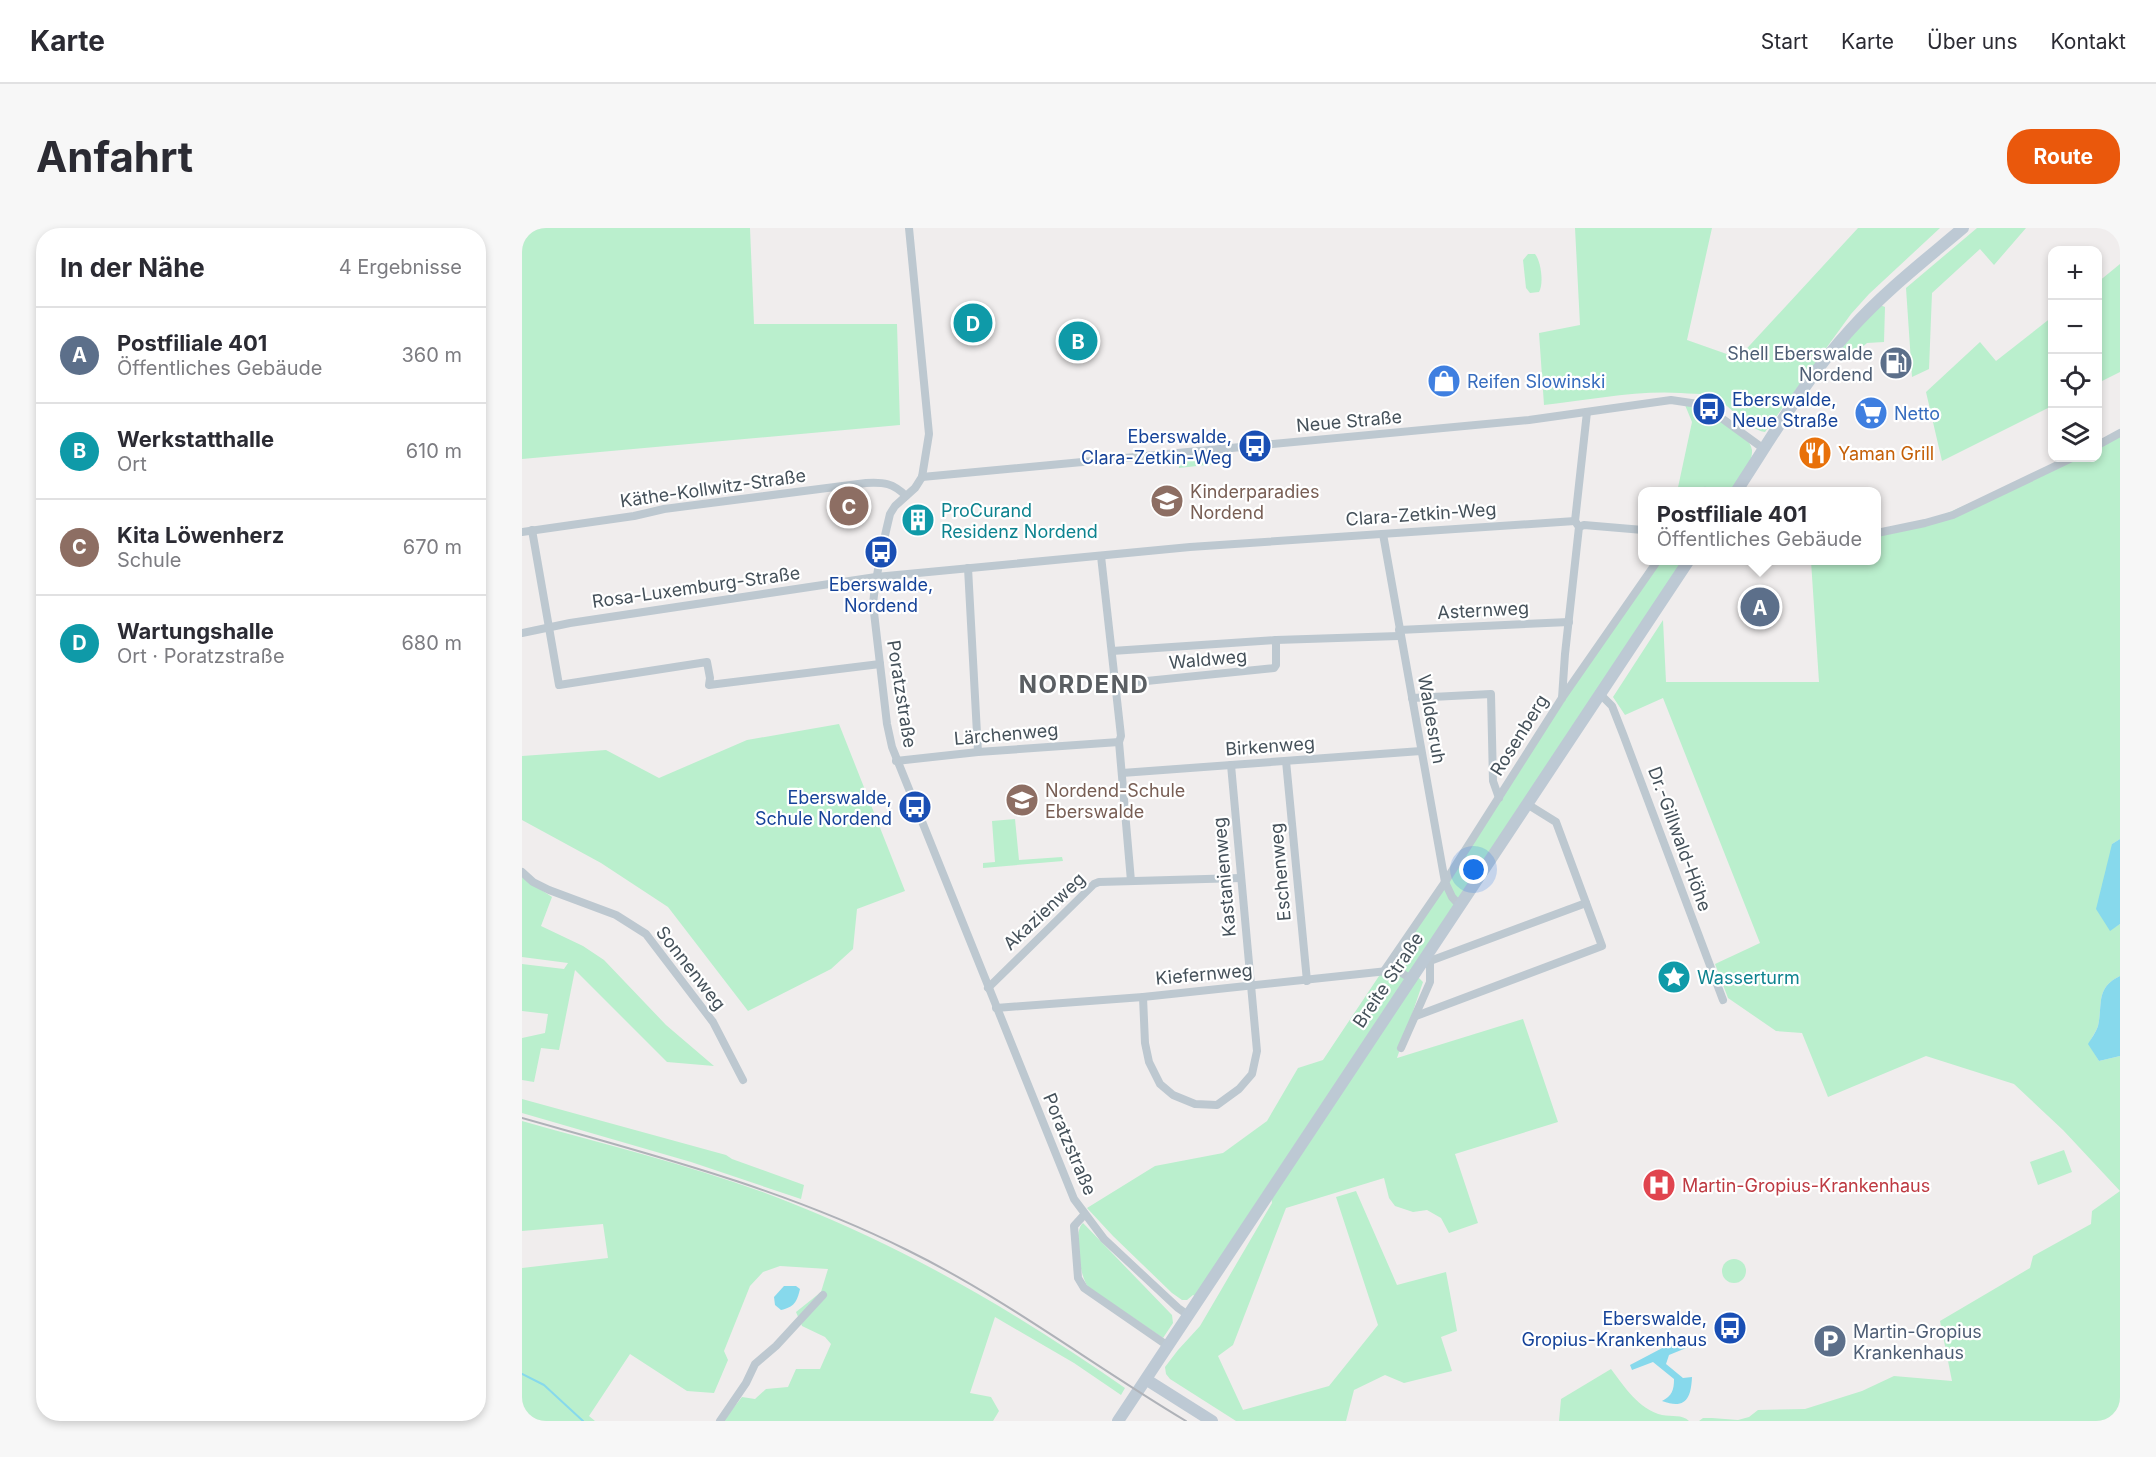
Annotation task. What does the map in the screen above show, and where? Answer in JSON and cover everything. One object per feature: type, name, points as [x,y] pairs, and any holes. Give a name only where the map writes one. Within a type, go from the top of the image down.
[{"type":"main road","points":[[1739,487],[1810,380],[1851,329],[1884,295],[1963,228]]},
{"type":"main road","name":"Breite Straße","points":[[1118,1421],[1411,980],[1428,959],[1460,906],[1686,565]]},
{"type":"main road","points":[[1147,1380],[1212,1421]]},
{"type":"street","points":[[909,228],[929,425],[922,477]]},
{"type":"street","name":"Neue Straße","points":[[922,477],[1438,429],[1671,400],[1690,402],[1709,409],[1764,449]]},
{"type":"street","name":"Rosenberg","points":[[1384,972],[1445,882],[1562,698],[1587,412]]},
{"type":"street","points":[[2102,442],[2120,433]]},
{"type":"street","points":[[1881,532],[1925,524],[1942,516],[1953,514],[2064,462]]},
{"type":"street","name":"Poratzstraße","points":[[922,477],[915,488],[895,506],[890,514],[876,577],[873,604],[888,734],[896,761],[1068,1185],[1084,1215],[1114,1249],[1188,1315]]},
{"type":"street","name":"Käthe-Kollwitz-Straße","points":[[522,532],[634,516],[664,509],[866,483],[889,483],[906,496]]},
{"type":"street","name":"Clara-Zetkin-Weg","points":[[876,577],[1190,547],[1383,534],[1577,524],[1638,530]]},
{"type":"street","points":[[532,530],[559,685],[707,662],[709,685],[880,664]]},
{"type":"street","name":"Waldesruh","points":[[1383,534],[1445,882],[1452,897],[1460,906]]},
{"type":"street","points":[[1101,556],[1117,684],[1121,736],[1119,742],[1131,881]]},
{"type":"street","points":[[1562,698],[1655,565]]},
{"type":"street","points":[[968,568],[978,752]]},
{"type":"street","name":"Rosa-Luxemburg-Straße","points":[[522,633],[548,627],[876,577]]},
{"type":"street","name":"Asternweg","points":[[1399,633],[1569,622]]},
{"type":"street","name":"Waldweg","points":[[1112,651],[1399,633]]},
{"type":"street","name":"Waldweg","points":[[1117,684],[1274,668],[1276,640]]},
{"type":"street","points":[[1412,698],[1491,694],[1493,781],[1499,798]]},
{"type":"street","name":"Dr.-Gillwald-Höhe","points":[[1600,694],[1612,706],[1723,1000]]},
{"type":"street","name":"Lärchenweg","points":[[896,761],[978,752],[1119,742]]},
{"type":"street","name":"Birkenweg","points":[[1122,772],[1421,751]]},
{"type":"street","name":"Eschenweg","points":[[1286,761],[1307,981]]},
{"type":"street","name":"Kastanienweg","points":[[1231,765],[1251,986]]},
{"type":"street","points":[[1416,1016],[1602,946],[1556,822],[1527,804]]},
{"type":"street","name":"Sonnenweg","points":[[522,872],[533,882],[616,915],[645,934],[713,1022],[743,1080]]},
{"type":"street","name":"Akazienweg","points":[[988,988],[1094,884],[1240,878]]},
{"type":"street","points":[[1401,1048],[1430,982],[1428,959],[1586,903]]},
{"type":"street","name":"Kiefernweg","points":[[996,1008],[1143,997],[1397,970],[1411,980]]},
{"type":"street","points":[[1143,997],[1145,1043],[1149,1062],[1160,1084],[1173,1095],[1195,1104],[1217,1105],[1239,1089],[1252,1074],[1255,1064],[1257,1051],[1251,986]]},
{"type":"street","name":"Poratzstraße","points":[[1084,1215],[1074,1226],[1078,1278],[1084,1288],[1168,1346]]},
{"type":"street","points":[[720,1421],[746,1383],[755,1364],[776,1346],[823,1295]]},
{"type":"green space","points":[[522,228],[750,228],[754,324],[897,324],[900,425],[522,459]]},
{"type":"green space","points":[[1575,228],[1712,228],[1687,340],[1738,358],[1858,228],[1940,228],[1869,294],[1851,314],[1765,432],[1751,426],[1716,398],[1705,394],[1648,393],[1544,405],[1539,333],[1580,325]]},
{"type":"green space","points":[[1977,228],[2026,228],[1994,265],[1980,249],[1932,293],[1929,369],[1912,377],[1906,288]]},
{"type":"green space","points":[[1528,254],[1535,254],[1539,262],[1542,278],[1539,292],[1530,293],[1526,288],[1523,260]]},
{"type":"green space","points":[[2120,264],[2120,372],[2102,381],[2102,300],[2102,279]]},
{"type":"green space","points":[[1880,305],[1885,307],[1884,342],[1867,343],[1860,349],[1843,350],[1842,345]]},
{"type":"green space","points":[[2048,320],[2048,408],[1942,461],[1926,392],[1980,342],[1996,361]]},
{"type":"green space","points":[[1685,405],[1724,422],[1749,443],[1752,450],[1750,461],[1734,487],[1678,487],[1692,422]]},
{"type":"green space","points":[[2120,433],[2120,839],[2112,844],[2110,930],[2120,924],[2120,976],[2103,991],[2098,1026],[2089,1044],[2099,1061],[2120,1056],[2120,1191],[2063,1130],[2014,1084],[1926,1056],[1828,1097],[1802,1033],[1776,1031],[1728,998],[1715,964],[1760,943],[1663,698],[1625,715],[1613,697],[1663,620],[1666,682],[1819,682],[1811,565],[1881,565],[1881,532],[1925,523],[2063,462],[2102,462],[2102,443]]},
{"type":"green space","points":[[1223,454],[1224,463],[1179,468],[1179,458]]},
{"type":"green space","points":[[1650,565],[1682,565],[1195,1296],[1182,1300],[1113,1236],[1087,1208],[1155,1166],[1223,1153],[1267,1121],[1298,1068],[1323,1060]]},
{"type":"green space","points":[[839,724],[905,891],[857,909],[853,949],[831,969],[748,1011],[668,907],[601,863],[522,820],[522,756],[606,750],[659,778],[747,740]]},
{"type":"green space","points":[[1015,819],[1019,860],[1062,857],[1063,861],[983,868],[983,863],[995,862],[992,821]]},
{"type":"green space","points":[[522,877],[552,897],[541,926],[583,946],[604,960],[666,1025],[714,1066],[667,1062],[575,970],[559,1050],[541,1048],[534,1082],[522,1080],[522,1038],[545,1033],[548,1014],[522,1011],[522,964],[564,969],[568,963],[522,957]]},
{"type":"green space","points":[[1418,977],[1423,982],[1397,1058],[1523,1019],[1558,1122],[1455,1154],[1478,1223],[1449,1233],[1441,1218],[1427,1210],[1413,1212],[1395,1206],[1389,1198],[1384,1178],[1286,1208],[1233,1345],[1218,1356],[1243,1410],[1329,1386],[1378,1325],[1336,1197],[1356,1191],[1397,1285],[1446,1272],[1457,1331],[1441,1337],[1452,1371],[1404,1383],[1385,1375],[1354,1390],[1346,1421],[1236,1421],[1170,1379],[1165,1367],[1200,1326],[1272,1203],[1271,1196]]},
{"type":"green space","points":[[522,1099],[726,1155],[804,1185],[801,1199],[691,1162],[522,1113]]},
{"type":"green space","points":[[522,1121],[729,1180],[840,1223],[966,1287],[1047,1336],[1125,1388],[1121,1395],[1074,1363],[995,1317],[970,1393],[991,1397],[999,1411],[993,1421],[723,1421],[742,1397],[755,1399],[766,1389],[788,1387],[796,1369],[820,1369],[831,1344],[825,1337],[802,1326],[796,1312],[821,1292],[828,1269],[780,1266],[763,1272],[750,1286],[724,1351],[728,1360],[714,1393],[687,1391],[630,1354],[589,1416],[595,1421],[522,1421],[522,1268],[608,1258],[603,1224],[522,1231]]},
{"type":"green space","points":[[2064,1150],[2072,1172],[2038,1185],[2030,1162]]},
{"type":"green space","points":[[2120,1191],[2120,1421],[1699,1421],[1703,1418],[1738,1420],[1749,1417],[1758,1410],[1805,1409],[1862,1391],[1894,1376],[1952,1381],[1940,1321],[2030,1268],[2033,1256],[2091,1224],[2092,1211]]},
{"type":"green space","points":[[1083,1223],[1172,1315],[1173,1323],[1163,1338],[1088,1287],[1082,1274],[1078,1255],[1078,1236]]},
{"type":"green space","points":[[1734,1259],[1743,1262],[1746,1271],[1743,1280],[1734,1283],[1725,1280],[1722,1271],[1725,1262]]},
{"type":"green space","points":[[1611,1369],[1639,1403],[1646,1408],[1662,1415],[1680,1417],[1689,1421],[1559,1421],[1561,1399]]},
{"type":"water","points":[[2120,839],[2120,924],[2110,931],[2096,909],[2112,844]]},
{"type":"water","points":[[2120,976],[2120,1056],[2099,1061],[2088,1044],[2098,1026],[2103,991]]},
{"type":"water","points":[[784,1286],[796,1286],[800,1289],[794,1303],[781,1310],[775,1305],[774,1297]]},
{"type":"water","points":[[1690,1338],[1691,1346],[1669,1355],[1666,1364],[1683,1378],[1692,1377],[1688,1396],[1682,1403],[1677,1404],[1662,1401],[1672,1392],[1674,1379],[1653,1362],[1632,1370],[1630,1365],[1668,1345]]},
{"type":"waterway","points":[[522,1374],[544,1385],[583,1421]]},
{"type":"railway","points":[[522,1118],[718,1175],[861,1228],[979,1289],[1186,1421]]},
{"type":"place","name":"Wartungshalle","points":[[973,323]]},
{"type":"place","name":"Werkstatthalle","points":[[1078,341]]},
{"type":"place","name":"Shell Eberswalde Nordend","points":[[1896,363]]},
{"type":"place","name":"Reifen Slowinski","points":[[1444,381]]},
{"type":"place","name":"Eberswalde, Neue Straße","points":[[1709,409]]},
{"type":"place","name":"Netto","points":[[1871,413]]},
{"type":"place","name":"Eberswalde, Clara-Zetkin-Weg","points":[[1255,446]]},
{"type":"place","name":"Yaman Grill","points":[[1815,453]]},
{"type":"place","name":"Kinderparadies Nordend","points":[[1167,501]]},
{"type":"place","name":"Kita Löwenherz","points":[[849,506]]},
{"type":"place","name":"ProCurand Residenz Nordend","points":[[918,520]]},
{"type":"place","name":"Eberswalde, Nordend","points":[[881,552]]},
{"type":"place","name":"Postfiliale 401","points":[[1760,607]]},
{"type":"place","name":"Nordend-Schule Eberswalde","points":[[1022,800]]},
{"type":"place","name":"Eberswalde, Schule Nordend","points":[[915,807]]},
{"type":"place","name":"Wasserturm","points":[[1674,977]]},
{"type":"place","name":"Martin-Gropius-Krankenhaus","points":[[1659,1185]]},
{"type":"place","name":"Eberswalde, Gropius-Krankenhaus","points":[[1730,1328]]},
{"type":"place","name":"Martin-Gropius Krankenhaus","points":[[1830,1341]]},
{"type":"district","name":"NORDEND","points":[[1084,684]]}]
